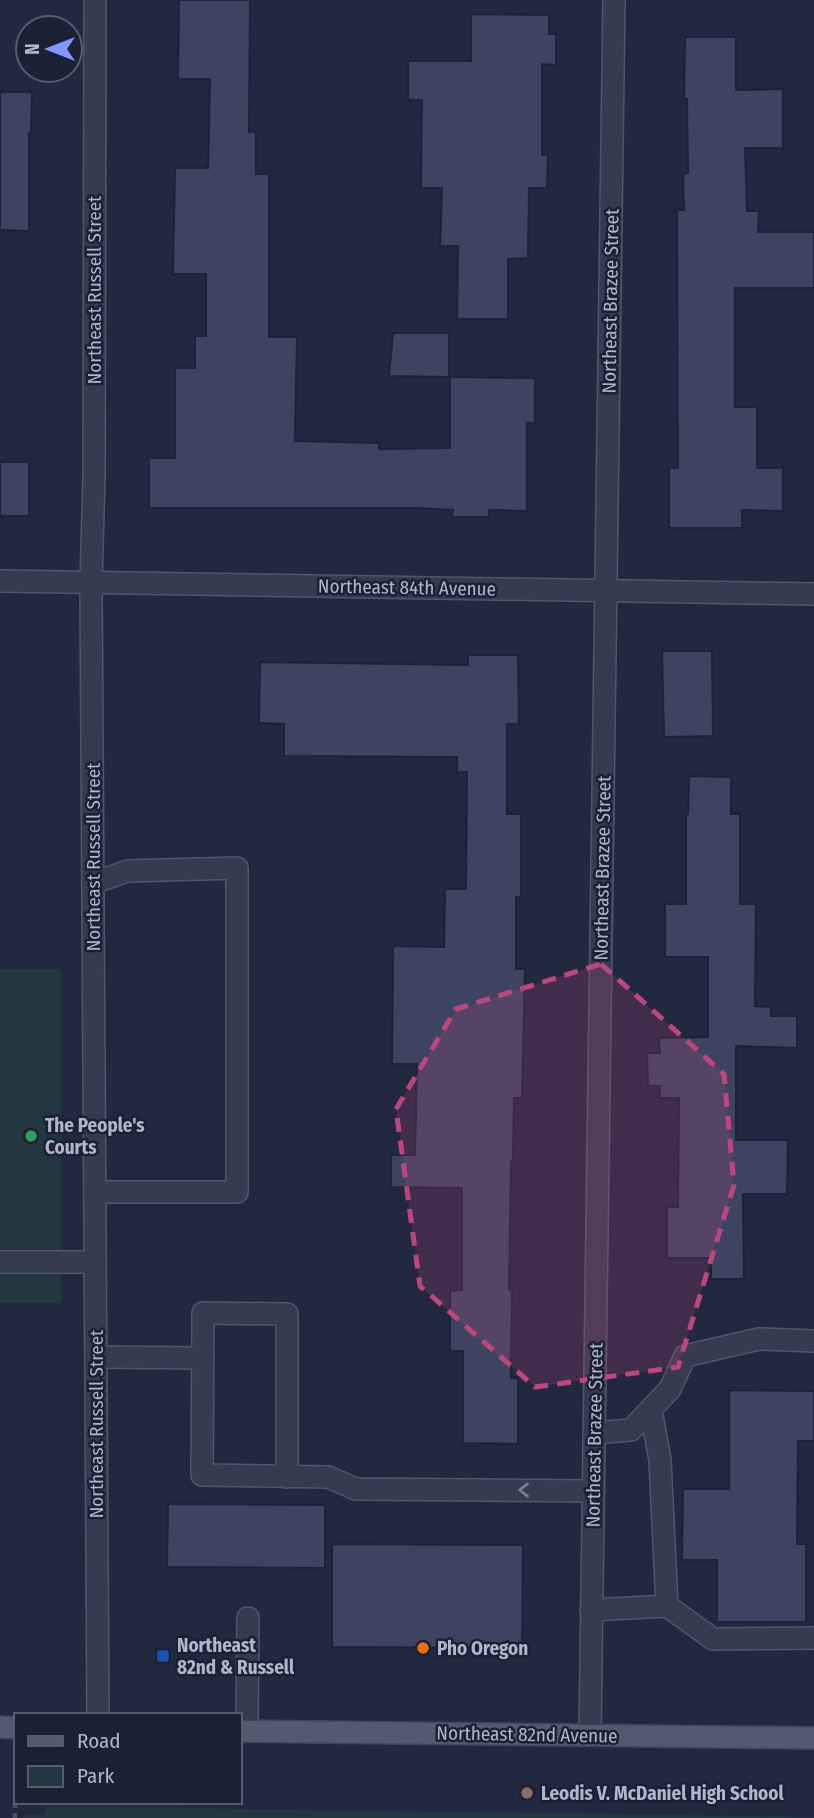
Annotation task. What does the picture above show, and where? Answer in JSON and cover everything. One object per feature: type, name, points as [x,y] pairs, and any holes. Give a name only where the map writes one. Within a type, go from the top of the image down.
[{"type":"main road","name":"Northeast 82nd Avenue","points":[[244,1731],[814,1738]]},
{"type":"street","name":"Northeast Russell Street","points":[[95,0],[92,582],[98,1713]]},
{"type":"street","name":"Northeast Brazee Street","points":[[590,1735],[614,0]]},
{"type":"street","name":"Northeast 84th Avenue","points":[[0,581],[814,594]]},
{"type":"street","points":[[93,883],[128,871],[237,868],[237,1192],[95,1192]]},
{"type":"street","points":[[0,1262],[95,1262]]},
{"type":"street","points":[[287,1477],[287,1314],[203,1313],[202,1475],[287,1477],[328,1477],[356,1489],[593,1491]]},
{"type":"street","points":[[594,1433],[631,1430],[670,1390],[685,1356],[759,1339],[814,1341]]},
{"type":"street","points":[[97,1357],[203,1358]]},
{"type":"street","points":[[651,1410],[660,1460],[667,1606]]},
{"type":"street","points":[[591,1610],[667,1606],[713,1639],[814,1638]]},
{"type":"street","points":[[244,1731],[248,1618]]},
{"type":"highlighted area","points":[[601,964],[724,1074],[734,1185],[678,1367],[535,1387],[420,1286],[396,1109],[456,1009]]},
{"type":"green space","name":"The People's Courts","points":[[0,969],[61,969],[62,1303],[0,1303]]},
{"type":"green space","points":[[46,1806],[814,1818],[23,1818],[23,1815],[46,1815]]},
{"type":"building","points":[[179,0],[250,0],[249,132],[256,132],[256,174],[269,174],[269,337],[297,337],[295,441],[379,443],[379,449],[450,448],[450,377],[535,378],[535,423],[527,423],[527,511],[489,510],[489,517],[452,517],[453,510],[416,508],[149,508],[149,458],[175,458],[175,368],[195,368],[195,336],[206,336],[206,274],[173,274],[175,168],[208,168],[210,79],[178,79]]},
{"type":"building","points":[[471,14],[549,15],[549,34],[556,34],[556,65],[542,64],[542,155],[548,155],[547,188],[529,188],[528,258],[508,259],[508,319],[457,319],[458,246],[440,246],[442,188],[421,188],[422,100],[408,100],[408,61],[471,61]]},
{"type":"building","points":[[685,37],[736,37],[736,90],[783,89],[783,148],[745,148],[747,211],[759,211],[758,232],[814,232],[814,288],[735,288],[735,407],[757,407],[757,468],[783,468],[783,511],[742,510],[742,528],[669,528],[669,468],[678,468],[677,210],[684,210],[683,174],[688,173],[687,99],[684,99]]},
{"type":"building","points":[[0,92],[32,92],[29,133],[29,231],[0,230]]},
{"type":"building","points":[[393,333],[449,333],[449,377],[389,376]]},
{"type":"building","points":[[0,462],[29,462],[29,516],[0,516]]},
{"type":"building","points":[[662,651],[712,651],[713,736],[664,737]]},
{"type":"building","points":[[468,655],[518,655],[519,724],[507,724],[507,814],[521,814],[521,897],[516,897],[516,969],[525,969],[522,1098],[514,1098],[509,1290],[512,1290],[511,1378],[518,1378],[518,1444],[463,1443],[463,1351],[450,1351],[450,1291],[462,1290],[462,1188],[391,1187],[391,1155],[415,1155],[417,1064],[392,1064],[393,946],[444,947],[445,889],[466,889],[467,772],[457,772],[457,757],[284,756],[284,724],[259,723],[260,662],[468,665]]},
{"type":"building","points":[[689,776],[731,777],[731,814],[740,814],[740,904],[756,904],[755,1006],[771,1007],[771,1016],[797,1016],[797,1048],[736,1046],[736,1140],[788,1140],[787,1194],[743,1194],[744,1279],[711,1279],[711,1258],[667,1258],[667,1207],[678,1207],[679,1098],[660,1098],[660,1086],[648,1086],[647,1053],[660,1053],[659,1038],[708,1037],[708,957],[665,957],[665,904],[686,904],[686,814]]},
{"type":"building","points":[[729,1390],[814,1391],[814,1441],[798,1441],[797,1544],[806,1544],[806,1622],[717,1622],[717,1560],[682,1560],[683,1489],[729,1489]]},
{"type":"building","points":[[168,1504],[325,1505],[325,1568],[167,1567]]},
{"type":"building","points":[[332,1544],[523,1545],[522,1648],[332,1647]]},
{"type":"place","name":"The People's Courts","points":[[31,1136]]},
{"type":"place","name":"Pho Oregon","points":[[423,1648]]},
{"type":"place","name":"Northeast 82nd & Russell","points":[[163,1656]]},
{"type":"place","name":"Leodis V. McDaniel High School","points":[[527,1793]]}]
